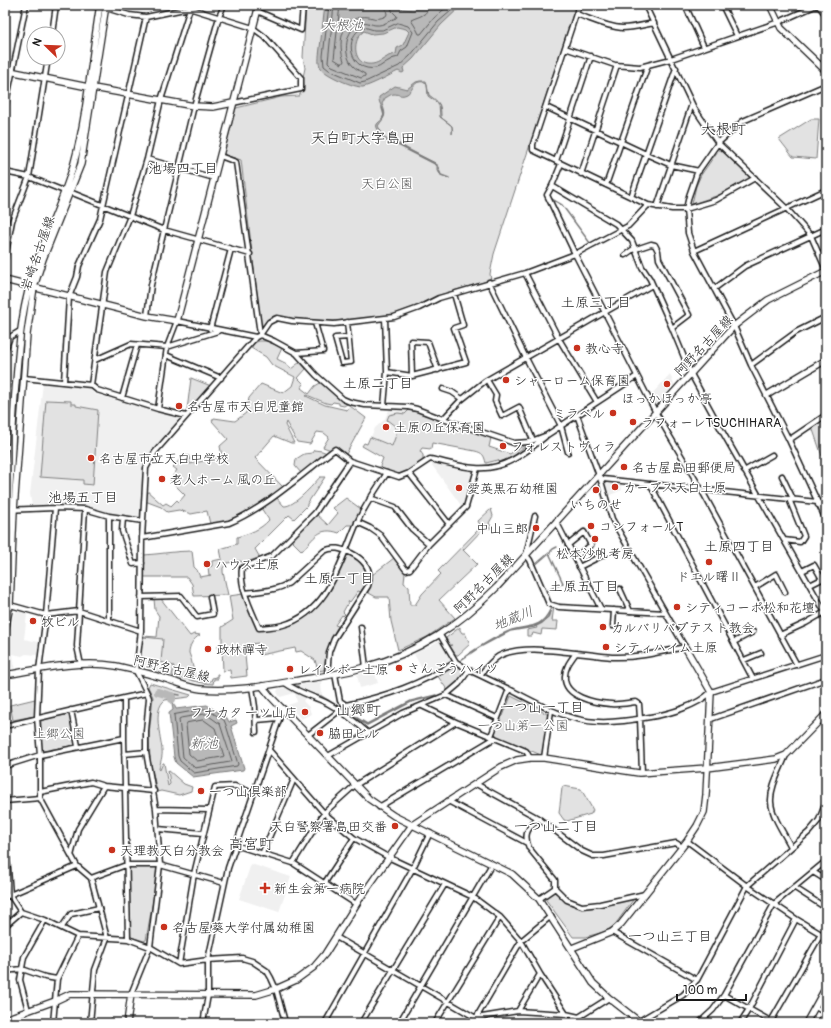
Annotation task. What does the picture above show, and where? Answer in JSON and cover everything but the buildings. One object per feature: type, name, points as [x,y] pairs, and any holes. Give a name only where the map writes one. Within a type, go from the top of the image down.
[{"type":"street","points":[[5,108],[26,5]]},
{"type":"street","points":[[53,26],[56,5]]},
{"type":"street","points":[[5,70],[91,88],[194,106],[213,107],[301,89],[301,78],[265,37],[253,28],[190,7],[146,17],[129,15],[103,6],[90,5]]},
{"type":"street","points":[[147,316],[151,285],[194,106],[219,17],[224,5]]},
{"type":"street","points":[[158,409],[167,347],[176,321],[198,240],[259,5]]},
{"type":"street","points":[[257,12],[302,30],[303,5]]},
{"type":"street","points":[[579,5],[533,146],[533,150],[648,205],[672,209],[686,209],[716,200],[755,178]]},
{"type":"street","points":[[645,5],[692,103],[718,143],[787,208],[811,236],[826,271]]},
{"type":"street","points":[[685,5],[704,46]]},
{"type":"street","points":[[722,5],[736,36]]},
{"type":"street","points":[[770,5],[781,28],[826,71]]},
{"type":"street","points":[[565,48],[617,65],[640,67],[778,22],[818,5],[826,15]]},
{"type":"street","name":"岩崎名古屋線","points":[[5,571],[9,510],[24,378],[31,287],[81,164],[103,6]]},
{"type":"street","points":[[91,385],[107,272],[130,216],[147,159],[161,100],[190,7]]},
{"type":"street","points":[[576,14],[613,27],[633,28],[654,23]]},
{"type":"street","points":[[64,382],[69,297],[77,277],[79,266],[100,219],[146,17]]},
{"type":"street","points":[[556,161],[591,56]]},
{"type":"street","points":[[581,174],[617,65]]},
{"type":"street","points":[[606,185],[648,65]]},
{"type":"street","points":[[5,258],[12,221],[29,177],[47,66]]},
{"type":"street","points":[[631,197],[676,68]]},
{"type":"street","points":[[826,85],[743,121],[718,143],[698,171],[692,184],[686,209],[688,233],[694,251],[734,326],[751,365],[789,440],[826,520]]},
{"type":"street","name":"岩崎名古屋線","points":[[5,632],[10,605],[8,447],[20,331],[37,260],[74,162],[91,88]]},
{"type":"street","points":[[657,207],[692,103]]},
{"type":"street","points":[[546,107],[671,165],[698,171]]},
{"type":"street","points":[[220,156],[236,162],[250,254],[260,335]]},
{"type":"street","points":[[147,159],[214,178]]},
{"type":"street","points":[[561,164],[547,196],[656,413],[701,489],[797,665]]},
{"type":"street","points":[[5,172],[29,177],[64,191]]},
{"type":"street","points":[[552,186],[588,206],[621,229],[632,241],[642,266],[672,328],[691,374],[744,471],[826,613],[780,635]]},
{"type":"street","points":[[694,251],[826,190]]},
{"type":"street","points":[[70,192],[164,230],[250,254]]},
{"type":"street","points":[[127,1023],[131,994],[150,946],[160,865],[154,791],[146,752],[149,698],[148,693],[136,671],[141,631],[142,538],[146,468],[155,452],[256,337],[260,335],[269,322],[277,318],[292,321],[334,324],[394,317],[419,308],[439,298],[489,282],[525,273],[575,254],[628,226],[648,205]]},
{"type":"street","points":[[714,289],[745,266],[826,229]]},
{"type":"street","points":[[625,255],[635,249],[651,244],[655,245],[658,251],[658,259],[689,315],[672,328]]},
{"type":"street","points":[[210,329],[231,249]]},
{"type":"street","name":"阿野名古屋線","points":[[5,674],[81,665],[106,665],[136,671],[199,689],[220,690],[262,686],[335,674],[366,667],[393,658],[426,643],[460,621],[497,586],[734,326],[768,300],[826,271]]},
{"type":"street","points":[[525,273],[560,339],[597,402]]},
{"type":"street","points":[[5,280],[147,316],[256,337]]},
{"type":"street","points":[[489,282],[561,426],[568,452]]},
{"type":"street","points":[[443,419],[462,399],[487,380],[652,285]]},
{"type":"street","points":[[387,372],[412,376],[466,362],[454,328],[463,325],[454,294]]},
{"type":"street","points":[[751,365],[796,332],[826,317]]},
{"type":"street","points":[[384,406],[387,372],[385,318]]},
{"type":"street","points":[[347,322],[351,362],[342,363],[335,338],[348,337]]},
{"type":"street","points":[[296,353],[323,351],[315,323]]},
{"type":"street","points":[[5,350],[10,337],[20,331]]},
{"type":"street","points":[[95,360],[131,344],[167,347],[219,331]]},
{"type":"street","points":[[260,335],[296,353],[316,375],[343,399],[350,402],[365,405],[408,407],[417,409],[514,443],[529,442],[547,435]]},
{"type":"street","points":[[412,376],[411,342],[428,342],[438,370]]},
{"type":"street","points":[[122,398],[137,345]]},
{"type":"street","points":[[166,355],[221,378]]},
{"type":"street","points":[[767,395],[826,360]]},
{"type":"street","points":[[142,538],[229,523],[240,518],[260,507],[335,449],[350,461],[399,478],[430,459],[477,469],[509,462],[526,453],[547,435],[637,376]]},
{"type":"street","points":[[24,378],[91,385],[97,390],[186,416]]},
{"type":"street","points":[[487,380],[496,395],[495,401],[502,416],[519,407],[533,440]]},
{"type":"street","points":[[443,389],[452,392],[462,399]]},
{"type":"street","points":[[572,948],[612,932],[621,924],[687,841],[697,826],[704,812],[711,719],[711,692],[612,519],[601,481],[577,415]]},
{"type":"street","points":[[789,440],[826,415]]},
{"type":"street","points":[[744,471],[772,455]]},
{"type":"street","points":[[350,461],[315,514],[272,556],[242,568],[245,593],[259,628],[282,626],[291,622],[308,612],[322,599],[330,587],[370,498],[386,473]]},
{"type":"street","points":[[358,522],[380,535],[406,570],[410,569],[429,544],[466,507],[477,469]]},
{"type":"street","points":[[409,473],[448,524]]},
{"type":"street","points":[[598,475],[603,479],[758,495],[818,503],[826,500]]},
{"type":"street","points":[[782,476],[804,536],[800,542],[784,540]]},
{"type":"street","points":[[650,484],[753,679]]},
{"type":"street","points":[[370,498],[395,508],[412,528],[429,544]]},
{"type":"street","points":[[9,510],[55,508],[85,509],[109,516],[143,521]]},
{"type":"street","points":[[55,508],[46,615],[39,670],[38,717],[40,798],[76,866],[91,878],[108,938],[96,970],[90,1023]]},
{"type":"street","points":[[81,665],[77,646],[85,509]]},
{"type":"street","points":[[109,516],[109,619]]},
{"type":"street","points":[[536,516],[526,555],[530,560],[549,604],[559,607],[665,613]]},
{"type":"street","points":[[123,518],[122,531],[133,564],[142,563]]},
{"type":"street","points":[[556,521],[600,609]]},
{"type":"street","points":[[568,545],[584,532],[591,545],[574,557]]},
{"type":"street","points":[[245,593],[276,589],[284,586],[324,551],[335,547],[360,558],[367,565],[369,582],[367,589],[334,639],[329,652],[327,675]]},
{"type":"street","points":[[580,567],[603,555]]},
{"type":"street","points":[[802,571],[814,565],[822,579],[810,585]]},
{"type":"street","points":[[755,587],[776,574],[785,592]]},
{"type":"street","points":[[620,589],[630,611]]},
{"type":"street","points":[[141,597],[181,596],[197,617],[212,614],[210,597]]},
{"type":"street","points":[[10,605],[46,615],[79,611],[109,619],[141,631]]},
{"type":"street","points":[[613,626],[614,610]]},
{"type":"street","points":[[361,627],[366,667]]},
{"type":"street","points":[[734,642],[753,632]]},
{"type":"street","points":[[440,635],[456,662],[469,670],[551,710],[580,719],[597,722],[612,722],[661,715],[684,708],[707,696],[711,692],[826,655]]},
{"type":"street","points":[[480,675],[491,662],[499,656],[517,650],[629,657],[648,655],[685,647]]},
{"type":"street","points":[[576,653],[566,668],[564,676],[566,684],[576,695],[596,702],[611,704],[636,702],[639,704],[642,772]]},
{"type":"street","points":[[744,660],[761,653]]},
{"type":"street","points":[[335,674],[340,701],[346,705],[402,690],[432,676],[456,662]]},
{"type":"street","points":[[328,756],[403,713],[446,695],[459,684],[469,670]]},
{"type":"street","points":[[711,719],[826,679]]},
{"type":"street","points":[[285,682],[293,689],[326,702],[357,723],[368,733]]},
{"type":"street","points":[[262,686],[354,786],[379,807],[412,825],[512,874],[539,899],[594,982],[609,998],[640,1022],[683,995],[697,980],[747,886],[809,832],[819,820],[826,802]]},
{"type":"street","points":[[252,687],[256,732]]},
{"type":"street","points":[[379,807],[493,737],[497,718],[509,689]]},
{"type":"street","points":[[5,726],[38,717],[148,693]]},
{"type":"street","points":[[446,695],[497,718]]},
{"type":"street","points":[[124,698],[128,939]]},
{"type":"street","points":[[422,706],[526,751],[530,758]]},
{"type":"street","points":[[203,1023],[208,995],[208,960],[224,883],[235,845],[283,708]]},
{"type":"street","points":[[71,710],[78,746]]},
{"type":"street","points":[[544,758],[551,710]]},
{"type":"street","points":[[308,735],[339,711]]},
{"type":"street","points":[[791,847],[774,814],[771,802],[773,789],[786,755],[826,714]]},
{"type":"street","points":[[256,720],[279,718]]},
{"type":"street","points":[[293,863],[324,813],[354,786],[456,722]]},
{"type":"street","points":[[5,766],[40,755],[78,746],[124,738]]},
{"type":"street","points":[[269,750],[324,813],[354,838],[388,857],[473,897],[500,917],[522,941],[540,974],[566,1014]]},
{"type":"street","points":[[124,754],[146,752]]},
{"type":"street","points":[[5,1019],[70,994],[256,995],[276,989],[296,980],[314,967],[325,954],[356,904],[412,825],[501,767],[517,760],[544,758],[642,772],[707,768],[776,759],[786,755]]},
{"type":"street","points":[[262,854],[294,779]]},
{"type":"street","points":[[40,792],[91,782],[104,786],[154,791]]},
{"type":"street","points":[[476,784],[538,818],[582,851],[593,856],[604,856],[676,843],[682,847]]},
{"type":"street","points":[[71,856],[78,829],[104,786]]},
{"type":"street","points":[[179,964],[194,874],[215,787],[235,786],[253,793]]},
{"type":"street","points":[[5,801],[40,798]]},
{"type":"street","points":[[448,801],[527,843]]},
{"type":"street","points":[[156,809],[209,810]]},
{"type":"street","points":[[538,818],[527,830],[527,843],[529,848],[555,880],[555,888],[567,900],[582,906],[600,904],[645,894]]},
{"type":"street","points":[[158,829],[203,833]]},
{"type":"street","points":[[5,830],[10,895],[21,912],[62,927],[78,936],[128,939],[150,946],[179,964],[208,960],[242,958],[252,961],[267,971],[276,989],[284,1023]]},
{"type":"street","points":[[325,1023],[414,868],[430,833]]},
{"type":"street","points":[[324,884],[354,838]]},
{"type":"street","points":[[687,841],[747,886],[826,937]]},
{"type":"street","points":[[235,845],[293,863],[356,904]]},
{"type":"street","points":[[699,1023],[713,1010],[724,995],[774,904],[826,861]]},
{"type":"street","points":[[91,878],[126,864],[160,865],[224,883]]},
{"type":"street","points":[[408,1023],[400,1021],[492,864]]},
{"type":"street","points":[[5,897],[76,866]]},
{"type":"street","points":[[813,872],[826,880]]},
{"type":"street","points":[[361,1023],[444,884]]},
{"type":"street","points":[[539,899],[555,888]]},
{"type":"street","points":[[795,888],[826,908]]},
{"type":"street","points":[[62,927],[71,914],[99,908]]},
{"type":"street","points":[[5,926],[21,912]]},
{"type":"street","points":[[473,1023],[522,941],[551,916]]},
{"type":"street","points":[[435,1023],[500,917]]},
{"type":"street","points":[[740,1023],[749,1009],[796,919]]},
{"type":"street","points":[[28,1010],[20,980],[24,957],[45,920]]},
{"type":"street","points":[[612,932],[697,980]]},
{"type":"street","points":[[724,995],[771,1022],[820,934]]},
{"type":"street","points":[[53,1023],[57,979],[78,936]]},
{"type":"street","points":[[336,937],[476,1018],[518,1011],[566,1014],[579,1017],[609,998]]},
{"type":"street","points":[[5,955],[6,971],[22,969],[45,977],[57,979]]},
{"type":"street","points":[[518,1011],[540,974]]},
{"type":"street","points":[[806,1023],[826,987]]},
{"type":"street","points":[[815,1007],[826,1013],[820,1023]]},
{"type":"street","points":[[579,1017],[581,1023]]},
{"type":"shaded area","points":[[670,374],[674,385],[656,405],[651,395]]},
{"type":"shaded area","name":"名古屋市立天白中学校","points":[[43,383],[89,387],[94,394],[178,417],[178,420],[153,449],[143,467],[139,516],[108,513],[80,505],[32,506],[30,494]]},
{"type":"shaded area","name":"土原の丘保育園","points":[[390,408],[410,409],[405,414],[389,422],[395,426],[396,435],[392,446],[371,437],[375,428],[384,420]]},
{"type":"shaded area","name":"愛英黒石幼稚園","points":[[429,461],[475,470],[463,508]]},
{"type":"shaded area","points":[[604,481],[621,483],[622,490],[608,496]]},
{"type":"shaded area","points":[[18,611],[27,614],[24,639],[39,642],[37,655],[26,654],[22,656],[13,654],[15,668],[5,669],[5,646],[14,613]]},
{"type":"shaded area","points":[[143,637],[163,639],[161,662],[174,665],[172,676],[139,667]]},
{"type":"shaded area","points":[[441,641],[452,662],[426,676],[414,654]]},
{"type":"shaded area","points":[[374,670],[378,683],[360,688],[357,675]]},
{"type":"shaded area","points":[[321,681],[322,696],[300,687],[300,685]]},
{"type":"shaded area","points":[[288,687],[292,690],[307,695],[303,701],[309,707],[311,714],[301,719],[288,705],[297,702],[295,693],[280,697],[277,692],[278,689]]},
{"type":"shaded area","name":"新生会第一病院","points":[[251,864],[291,877],[279,912],[239,899]]},
{"type":"green space","name":"天白公園","points":[[306,5],[576,5],[494,254],[490,274],[491,280],[436,296],[414,307],[392,315],[335,321],[294,319],[274,316],[269,318],[261,327],[241,160],[225,155],[224,153],[236,108],[281,97],[299,96],[304,86],[303,77],[305,68],[303,57]]},
{"type":"green space","points":[[811,119],[819,119],[816,159],[793,157],[779,139]]},
{"type":"green space","points":[[720,148],[752,178],[725,193],[692,204],[696,186],[701,175]]},
{"type":"green space","points":[[259,341],[267,341],[282,348],[277,359],[287,364],[291,369],[300,362],[306,369],[298,378],[304,384],[301,388],[309,394],[315,386],[322,382],[339,399],[347,404],[344,406],[333,402],[331,404],[307,395],[306,396],[325,405],[347,410],[350,406],[366,418],[345,456],[335,447],[331,450],[323,447],[329,437],[324,433],[317,432],[310,444],[297,442],[286,422],[285,425],[294,443],[274,436],[255,458],[283,487],[243,515],[227,522],[210,524],[207,511],[191,514],[179,510],[167,512],[161,507],[145,501],[146,490],[163,505],[166,503],[171,506],[177,500],[179,502],[185,495],[170,480],[177,470],[173,467],[184,455],[189,456],[190,464],[222,457],[220,446],[228,439],[212,421],[214,418],[235,421],[246,413],[249,398],[261,384],[283,393],[292,386],[295,377],[272,365],[266,357],[251,348],[254,343]]},
{"type":"green space","points":[[191,378],[211,386],[187,410]]},
{"type":"green space","points":[[46,400],[71,401],[71,404],[76,404],[76,406],[98,410],[93,485],[83,484],[83,480],[40,477]]},
{"type":"green space","points":[[410,409],[491,438],[489,447],[510,454],[534,441],[535,443],[522,448],[513,459],[500,463],[498,460],[486,463],[483,455],[478,452],[432,443],[431,449],[422,448],[420,451],[423,455],[423,461],[408,472],[399,476],[379,469],[383,458],[362,446],[364,443],[367,444],[370,437],[392,446],[396,435],[395,426],[387,420],[389,415],[398,413],[405,414]]},
{"type":"green space","points":[[823,420],[826,426],[826,454],[822,456],[812,427]]},
{"type":"green space","points":[[314,450],[327,453],[301,473],[295,466],[296,459],[304,454],[312,453]]},
{"type":"green space","points":[[320,477],[325,477],[307,506],[294,519],[289,515],[255,549],[259,556],[258,558],[244,563],[240,561],[227,563],[223,568],[228,595],[194,596],[192,584],[187,577],[143,577],[144,555],[186,551],[192,551],[194,567],[200,577],[211,575],[209,575],[208,567],[212,566],[212,561],[222,559],[220,549],[237,544],[237,537],[258,529],[269,520],[261,508],[276,497],[284,506],[293,503]]},
{"type":"green space","points":[[346,498],[361,509],[354,525],[347,525],[339,533],[326,531],[318,534],[302,551],[291,540],[316,514],[328,525],[338,513],[333,508]]},
{"type":"green space","points":[[491,509],[493,516],[489,523],[492,528],[484,528],[463,550],[477,564],[439,600],[455,618],[427,637],[398,650],[391,621],[389,597],[376,597],[367,592],[372,581],[372,575],[394,558],[405,573],[404,583],[409,587],[410,605],[415,605],[422,594],[441,574],[438,571],[481,527],[478,521]]},
{"type":"green space","points":[[349,554],[359,560],[366,568],[368,573],[367,583],[361,592],[358,591],[350,602],[349,601],[343,612],[345,614],[343,616],[342,615],[335,625],[338,626],[328,647],[324,670],[318,671],[315,660],[301,651],[296,652],[295,648],[260,655],[258,643],[244,645],[247,676],[231,678],[230,670],[223,671],[222,648],[218,648],[218,645],[222,645],[222,627],[233,620],[229,596],[243,594],[258,630],[280,628],[296,623],[316,609],[323,600],[330,589],[346,555]]},
{"type":"green space","points":[[154,599],[161,599],[190,636],[194,634],[200,635],[193,641],[189,650],[195,677],[211,681],[212,678],[217,677],[218,674],[218,679],[214,679],[213,684],[172,676],[174,666],[161,662],[163,639],[143,637],[157,637],[159,616],[155,610]]},
{"type":"green space","points":[[552,606],[554,606],[552,621],[558,621],[557,630],[542,629],[541,635],[533,633],[532,636],[527,636],[527,630],[537,628],[536,626],[548,618]]},
{"type":"green space","points":[[460,627],[460,630],[462,633],[465,633],[470,644],[458,655],[456,655],[450,646],[452,645],[449,645],[446,638]]},
{"type":"green space","points":[[456,665],[464,669],[465,672],[448,691],[437,675]]},
{"type":"green space","points":[[150,683],[191,695],[189,697],[165,700],[161,704],[158,717],[162,752],[159,769],[160,770],[164,763],[168,786],[170,784],[168,770],[184,784],[192,787],[191,791],[179,795],[161,791],[157,792],[150,760],[149,735],[153,697],[148,687]]},
{"type":"green space","name":"一つ山第一公園","points":[[511,696],[549,715],[543,754],[541,755],[496,736],[495,733],[501,717],[503,716]]},
{"type":"green space","points":[[35,699],[34,716],[13,720],[10,705]]},
{"type":"green space","name":"上郷公園","points":[[69,714],[71,715],[76,743],[75,745],[43,751],[41,749],[41,720]]},
{"type":"green space","points":[[563,786],[581,789],[593,810],[591,814],[567,821],[564,820],[559,813]]},
{"type":"green space","points":[[131,865],[159,867],[146,940],[144,941],[131,937],[130,935],[129,867]]},
{"type":"green space","points":[[552,891],[570,904],[585,908],[603,906],[636,896],[614,926],[604,932],[585,937],[573,937],[544,897]]},
{"type":"water","name":"大根池","points":[[325,5],[398,5],[403,9],[413,10],[424,5],[462,5],[441,25],[413,59],[403,68],[404,72],[402,73],[398,71],[367,86],[359,87],[328,74],[320,66],[319,56]],"holes":[[[397,27],[406,29],[409,32],[403,45],[397,48],[396,54],[373,64],[367,64],[359,59],[356,44],[357,39],[364,31],[372,34],[383,33]]]},
{"type":"water","points":[[426,81],[427,85],[425,82],[418,82],[410,92],[405,95],[393,94],[385,98],[382,104],[384,111],[379,97],[395,86],[407,89],[416,82]]},
{"type":"water","points":[[427,86],[429,95],[439,104],[428,96]]},
{"type":"water","points":[[439,104],[441,109],[441,117],[451,125],[440,117]]},
{"type":"water","points":[[382,120],[378,126],[389,142],[398,143],[435,163],[398,144],[390,144],[384,140],[376,126]]},
{"type":"water","points":[[435,163],[437,165],[441,175],[437,170]]},
{"type":"water","name":"新池","points":[[173,702],[176,709],[207,705],[227,718],[229,722],[236,720],[237,723],[231,726],[244,768],[243,770],[193,777],[176,763],[169,713],[173,710]]},
{"type":"waterway","points":[[382,108],[384,115],[382,119]]},
{"type":"waterway","points":[[396,144],[437,165]]},
{"type":"waterway","points":[[438,168],[441,175],[449,178]]},
{"type":"waterway","points":[[550,198],[562,205],[590,243]]},
{"type":"waterway","name":"地蔵川","points":[[545,592],[563,583],[549,553],[557,547]]},
{"type":"waterway","points":[[534,566],[549,553]]},
{"type":"waterway","name":"地蔵川","points":[[550,610],[548,618],[542,623],[534,627],[510,631],[480,647],[461,660],[478,648],[507,632],[512,630],[539,623],[550,610]]},
{"type":"waterway","name":"地蔵川","points":[[298,686],[292,687],[321,698],[367,725],[411,702],[436,695],[411,701],[367,724],[321,696],[310,694],[304,690],[302,691],[298,688],[298,686]]},
{"type":"waterway","name":"地蔵川","points":[[158,692],[172,696],[172,699]]},
{"type":"waterway","name":"地蔵川","points":[[169,693],[180,695]]},
{"type":"place","name":"教心寺","points":[[577,348]]},
{"type":"place","name":"シャーローム保育園","points":[[506,380]]},
{"type":"place","name":"ほっかほっか亭","points":[[667,384]]},
{"type":"place","name":"名古屋市天白児童館","points":[[179,406]]},
{"type":"place","name":"ミラベル","points":[[613,413]]},
{"type":"place","name":"ラフォーレTSUCHIHARA","points":[[633,422]]},
{"type":"place","name":"土原の丘保育園","points":[[386,427]]},
{"type":"place","name":"フォレストヴィラ","points":[[503,446]]},
{"type":"place","name":"名古屋市立天白中学校","points":[[91,458]]},
{"type":"place","name":"名古屋島田郵便局","points":[[624,467]]},
{"type":"place","name":"老人ホーム 風の丘","points":[[162,479]]},
{"type":"place","name":"カーブス天白土原","points":[[615,487]]},
{"type":"place","name":"愛英黒石幼稚園","points":[[459,488]]},
{"type":"place","name":"いちのせ","points":[[596,490]]},
{"type":"place","name":"コンフォールT","points":[[591,526]]},
{"type":"place","name":"中山三郎","points":[[536,528]]},
{"type":"place","name":"松本沙帆考房","points":[[595,539]]},
{"type":"place","name":"ドエル曙Ⅱ","points":[[709,562]]},
{"type":"place","name":"ハウス土原","points":[[207,564]]},
{"type":"place","name":"シティコーポ松和花壇","points":[[677,607]]},
{"type":"place","name":"牧ビル","points":[[33,621]]},
{"type":"place","name":"カルバリバプテスト教会","points":[[603,627]]},
{"type":"place","name":"シティハイム土原","points":[[606,647]]},
{"type":"place","name":"政林禪寺","points":[[208,649]]},
{"type":"place","name":"さんごうハイツ","points":[[399,668]]},
{"type":"place","name":"レインボー土原","points":[[290,669]]},
{"type":"place","name":"フナカタ 一ツ山店","points":[[305,712]]},
{"type":"place","name":"脇田ビル","points":[[320,733]]},
{"type":"place","name":"一つ山倶楽部","points":[[201,791]]},
{"type":"place","name":"天白警察署島田交番","points":[[395,826]]},
{"type":"place","name":"天理教天白分教会","points":[[112,850]]},
{"type":"place","name":"新生会第一病院","points":[[265,888]]},
{"type":"place","name":"名古屋葵大学付属幼稚園","points":[[164,927]]},
{"type":"district","name":"大根町","points":[[723,129]]},
{"type":"district","name":"天白町大字島田","points":[[363,138]]},
{"type":"district","name":"池場四丁目","points":[[183,168]]},
{"type":"district","name":"土原三丁目","points":[[596,302]]},
{"type":"district","name":"土原二丁目","points":[[378,383]]},
{"type":"district","name":"池場五丁目","points":[[83,497]]},
{"type":"district","name":"土原四丁目","points":[[739,546]]},
{"type":"district","name":"土原一丁目","points":[[339,578]]},
{"type":"district","name":"土原五丁目","points":[[584,586]]},
{"type":"district","name":"一つ山一丁目","points":[[542,707]]},
{"type":"district","name":"山郷町","points":[[358,710]]},
{"type":"district","name":"一つ山二丁目","points":[[556,826]]},
{"type":"district","name":"高宮町","points":[[251,844]]},
{"type":"district","name":"一つ山三丁目","points":[[670,936]]}]
